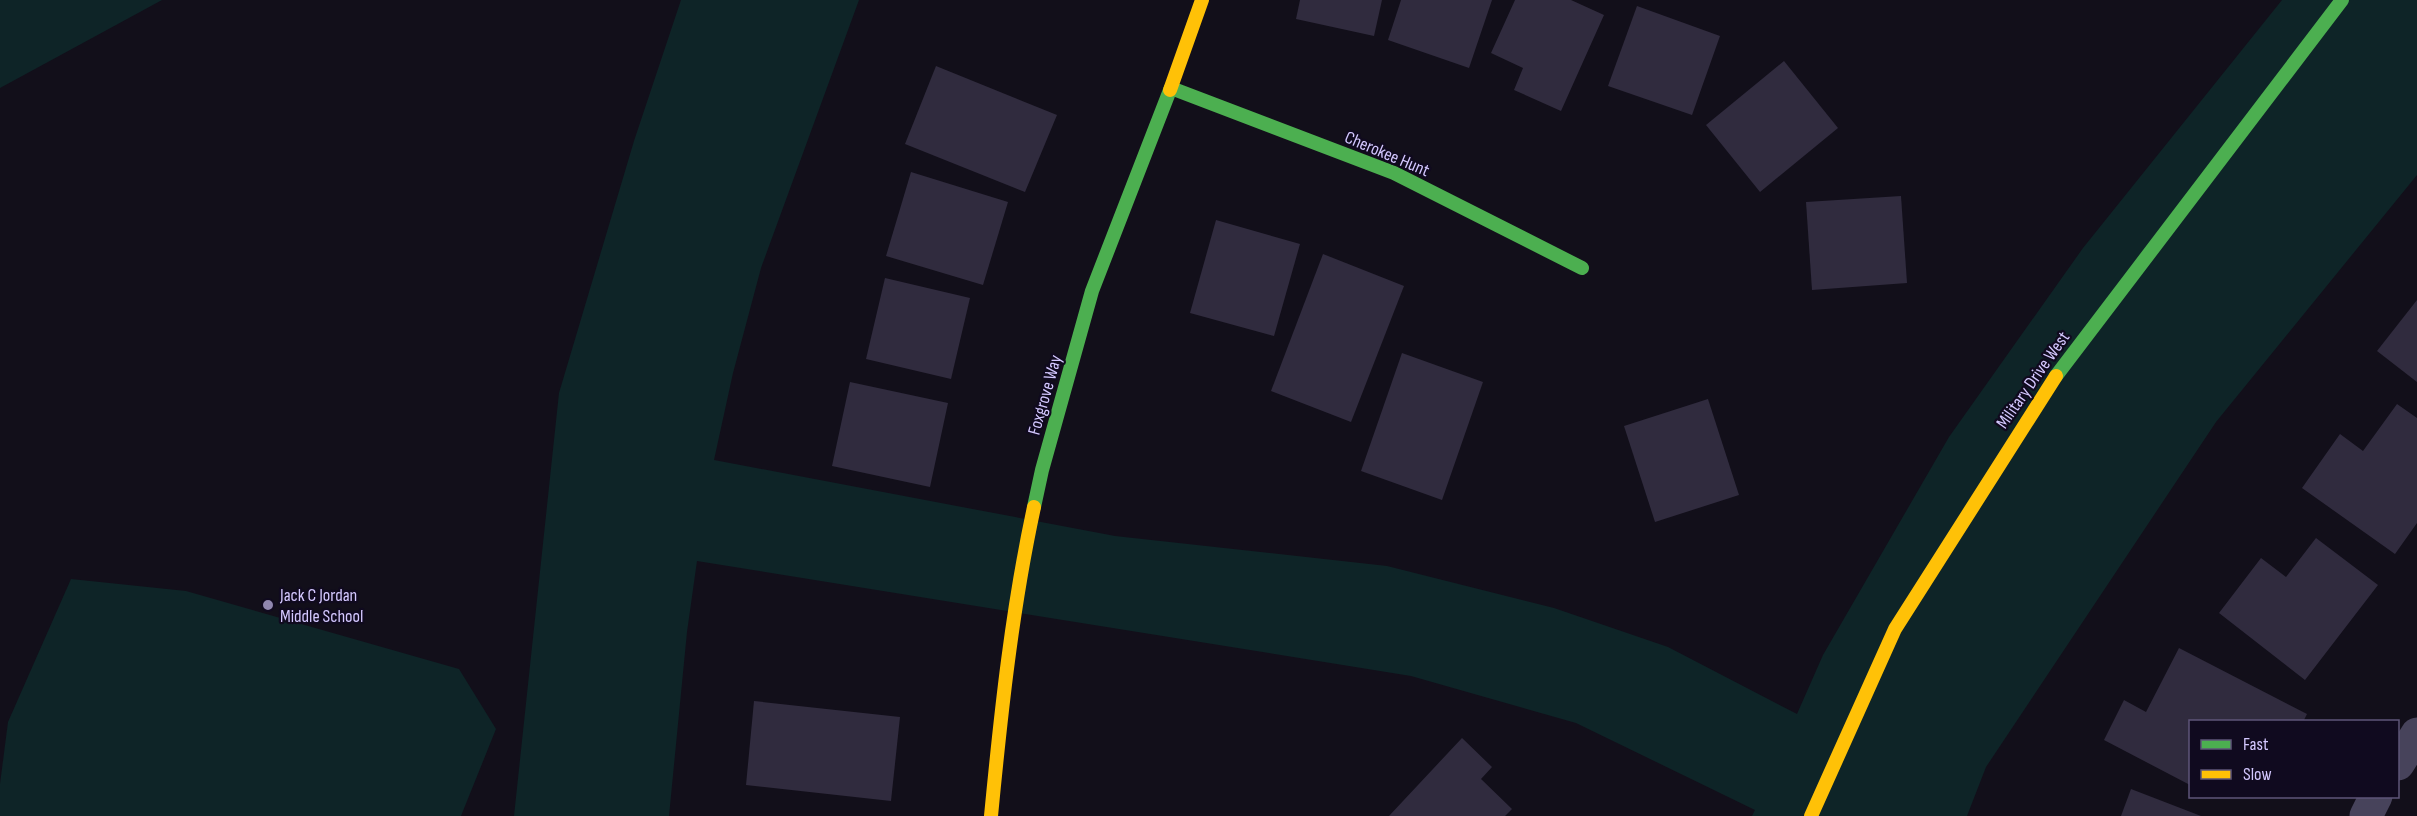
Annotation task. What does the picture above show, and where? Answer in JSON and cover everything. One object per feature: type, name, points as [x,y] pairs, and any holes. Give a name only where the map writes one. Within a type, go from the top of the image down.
[{"type":"street","name":"Foxgrove Way","points":[[991,816],[1003,694],[1021,567],[1042,470],[1092,291],[1171,88],[1202,0]]},
{"type":"street","name":"Military Drive West","points":[[1811,816],[1895,629],[2046,387],[2342,0]]},
{"type":"street","name":"Cherokee Hunt","points":[[1171,88],[1394,173],[1582,267]]},
{"type":"street","points":[[2399,761],[2417,734]]},
{"type":"street","points":[[2366,816],[2375,798]]},
{"type":"green space","points":[[0,0],[162,0],[0,88]]},
{"type":"green space","points":[[681,0],[859,0],[761,268],[733,373],[714,460],[1115,536],[1387,566],[1554,608],[1668,647],[1797,714],[1823,655],[1949,437],[2083,248],[2282,0],[2417,0],[2417,175],[2216,422],[1986,767],[1967,816],[1752,816],[1755,810],[1576,723],[1411,676],[697,561],[687,632],[669,816],[514,816],[559,393],[634,141]]},
{"type":"green space","points":[[71,579],[186,591],[459,669],[496,729],[461,816],[0,816],[0,784],[8,722]]},
{"type":"building","points":[[1300,0],[1382,0],[1374,36],[1296,19]]},
{"type":"building","points":[[1401,0],[1492,0],[1469,68],[1388,40]]},
{"type":"building","points":[[1515,0],[1571,0],[1604,15],[1561,111],[1514,90],[1523,68],[1491,53]]},
{"type":"building","points":[[1637,6],[1720,36],[1692,115],[1608,86]]},
{"type":"building","points":[[1784,61],[1838,128],[1760,192],[1706,125]]},
{"type":"building","points":[[936,66],[1057,115],[1025,192],[905,144]]},
{"type":"building","points":[[911,172],[1008,202],[983,285],[886,256]]},
{"type":"building","points":[[1901,196],[1907,283],[1812,290],[1806,202]]},
{"type":"building","points":[[1216,220],[1300,244],[1274,336],[1190,313]]},
{"type":"building","points":[[1323,254],[1404,286],[1351,422],[1271,391]]},
{"type":"building","points":[[885,278],[970,298],[951,379],[866,359]]},
{"type":"building","points":[[2417,300],[2417,382],[2377,351]]},
{"type":"building","points":[[1402,353],[1483,382],[1442,500],[1361,471]]},
{"type":"building","points":[[850,382],[948,403],[930,487],[832,466]]},
{"type":"building","points":[[1708,399],[1739,495],[1655,522],[1624,426]]},
{"type":"building","points":[[2397,404],[2417,418],[2417,523],[2395,554],[2302,488],[2340,434],[2363,451]]},
{"type":"building","points":[[2316,538],[2378,585],[2305,680],[2219,613],[2261,558],[2286,577]]},
{"type":"building","points":[[2179,648],[2307,714],[2304,720],[2189,720],[2189,784],[2104,740],[2124,700],[2146,712]]},
{"type":"building","points":[[754,701],[900,717],[891,801],[746,785]]},
{"type":"building","points":[[1462,738],[1492,767],[1481,779],[1512,809],[1505,816],[1389,816]]},
{"type":"building","points":[[2131,789],[2201,816],[2121,816]]},
{"type":"traffic: fast","points":[[2056,376],[2342,0]]},
{"type":"traffic: fast","points":[[1171,88],[1394,173],[1582,268]]},
{"type":"traffic: fast","points":[[1034,507],[1042,470],[1092,291],[1170,90]]},
{"type":"traffic: slow","points":[[1170,90],[1202,0]]},
{"type":"traffic: slow","points":[[1811,816],[1895,629],[2056,376]]},
{"type":"traffic: slow","points":[[991,816],[1013,622],[1034,507]]},
{"type":"place","name":"Jack C Jordan Middle School","points":[[268,605]]}]
